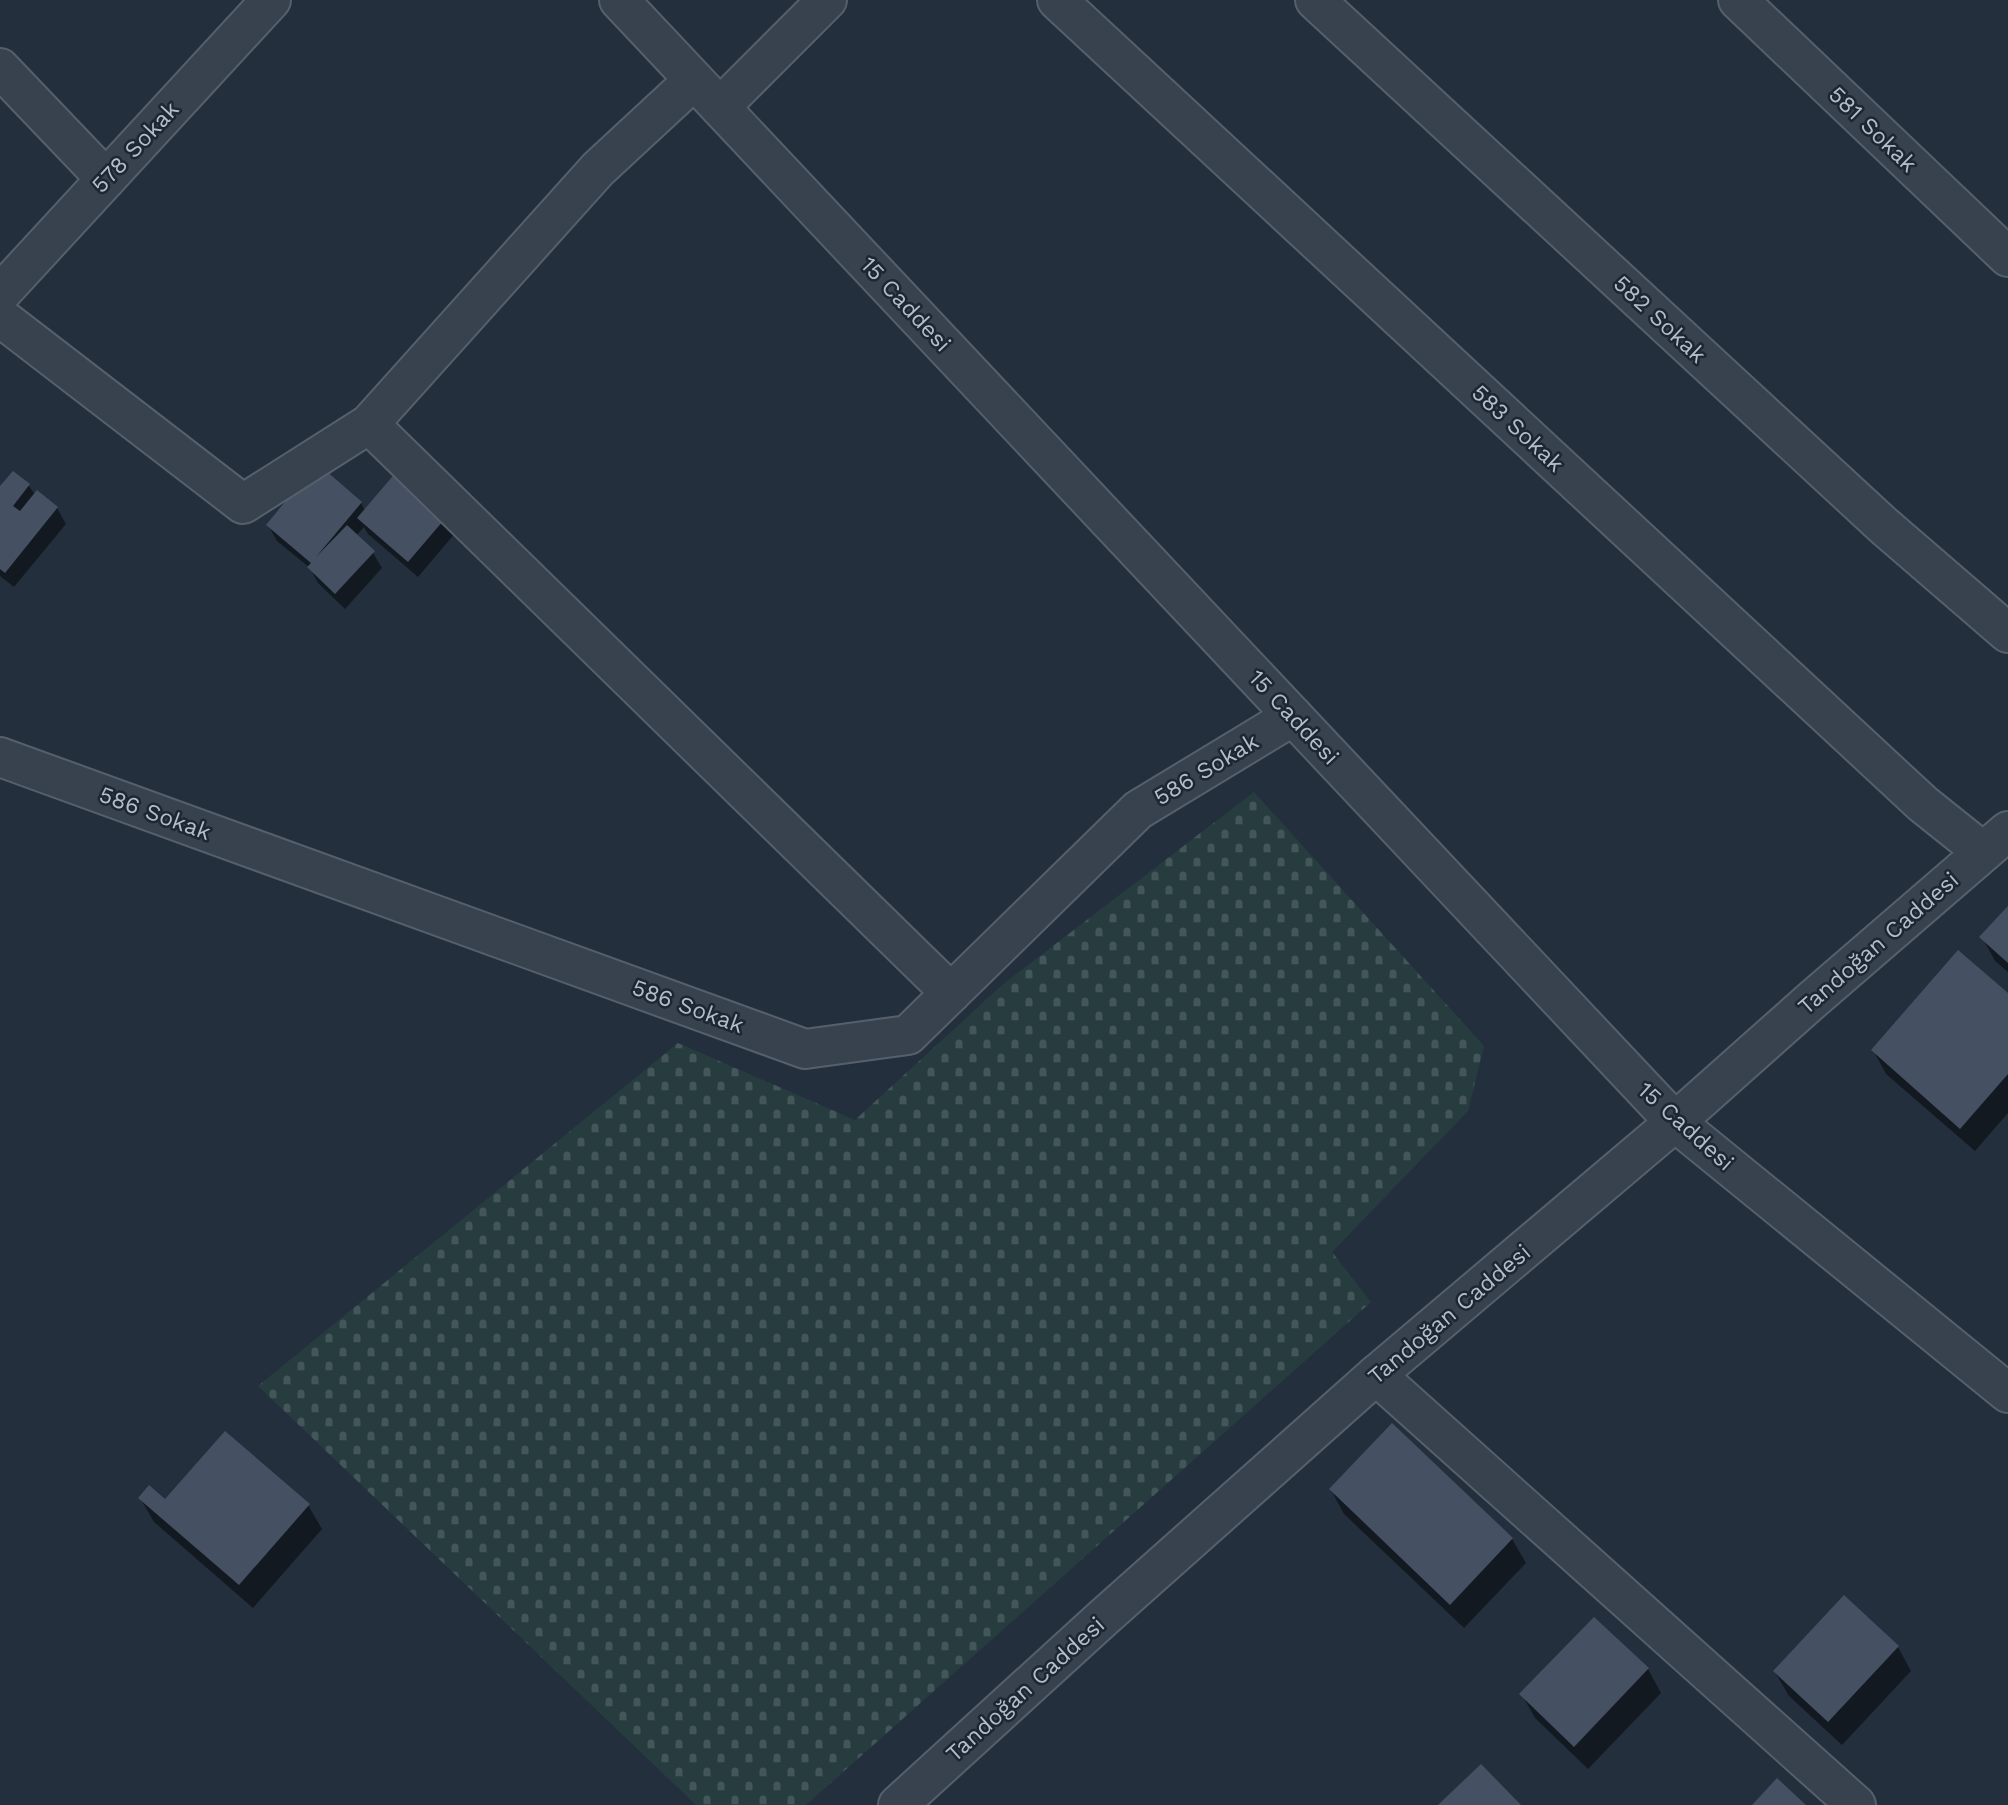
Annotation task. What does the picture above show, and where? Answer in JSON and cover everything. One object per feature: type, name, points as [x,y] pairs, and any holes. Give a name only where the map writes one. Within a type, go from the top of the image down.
[{"type":"street","name":"578 Sokak","points":[[0,294],[271,0]]},
{"type":"street","name":"15 Caddesi","points":[[619,0],[1675,1122],[2008,1393]]},
{"type":"street","points":[[0,317],[243,504],[369,424],[598,169],[707,93],[827,0]]},
{"type":"street","name":"583 Sokak","points":[[1057,0],[1923,804],[1995,841]]},
{"type":"street","name":"582 Sokak","points":[[1315,0],[1884,526],[2008,633]]},
{"type":"street","name":"581 Sokak","points":[[1738,0],[2008,257]]},
{"type":"street","points":[[0,68],[106,179]]},
{"type":"street","points":[[369,424],[951,993]]},
{"type":"street","name":"586 Sokak","points":[[0,757],[805,1049],[908,1035],[1138,810],[1293,716]]},
{"type":"street","name":"Tandoğan Caddesi","points":[[898,1805],[1376,1375],[1675,1122],[1995,841]]},
{"type":"street","points":[[1376,1375],[1856,1805]]},
{"type":"green space","points":[[1254,792],[1484,1046],[1468,1111],[1332,1252],[1371,1302],[806,1805],[696,1805],[258,1386],[678,1043],[855,1120],[1002,985]]},
{"type":"building","points":[[317,463],[362,502],[316,557],[347,525],[375,551],[335,594],[307,567],[311,563],[266,525]]},
{"type":"building","points":[[398,470],[449,514],[408,562],[357,518]]},
{"type":"building","points":[[13,471],[30,484],[13,506],[20,511],[37,490],[58,507],[5,573],[0,569],[0,486]]},
{"type":"building","points":[[2008,906],[2008,963],[1979,937]]},
{"type":"building","points":[[1958,950],[2008,993],[2008,1074],[1960,1129],[1871,1050]]},
{"type":"building","points":[[1392,1423],[1513,1538],[1450,1605],[1329,1489]]},
{"type":"building","points":[[225,1431],[310,1504],[239,1585],[138,1498],[149,1485],[165,1499]]},
{"type":"building","points":[[1844,1595],[1899,1646],[1828,1722],[1773,1671]]},
{"type":"building","points":[[1594,1617],[1649,1668],[1574,1747],[1519,1694]]},
{"type":"building","points":[[1481,1764],[1521,1805],[1438,1805]]},
{"type":"building","points":[[1777,1778],[1806,1805],[1752,1805]]}]
